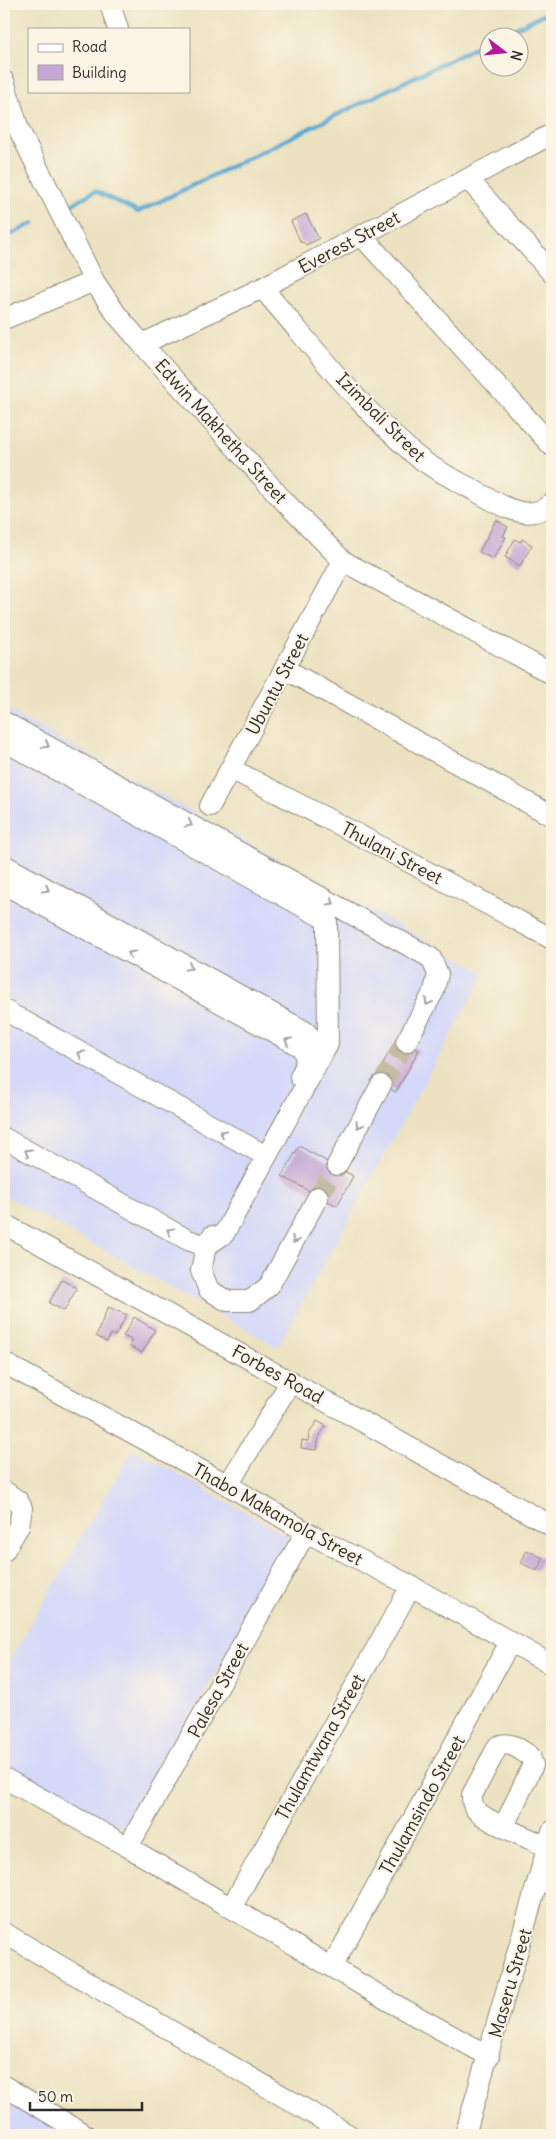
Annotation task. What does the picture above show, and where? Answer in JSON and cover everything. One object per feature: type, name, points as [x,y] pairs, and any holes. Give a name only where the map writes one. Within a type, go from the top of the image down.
[{"type":"street","points":[[110,4],[118,28]]},
{"type":"street","name":"Edwin Makhetha Street","points":[[4,82],[11,133],[94,281],[117,315],[142,344],[282,499],[343,560],[552,674]]},
{"type":"street","name":"Everest Street","points":[[142,344],[262,288],[469,180],[552,134]]},
{"type":"street","points":[[469,180],[552,273]]},
{"type":"street","points":[[361,236],[552,446]]},
{"type":"street","points":[[4,319],[94,281]]},
{"type":"street","name":"Izimbali Street","points":[[262,288],[362,403],[425,462],[515,512],[532,513],[552,503]]},
{"type":"street","name":"Ubuntu Street","points":[[210,806],[343,560]]},
{"type":"street","points":[[285,669],[552,816]]},
{"type":"street","points":[[4,722],[431,958],[438,974],[434,991],[406,1042]]},
{"type":"street","points":[[4,741],[327,920],[328,1044],[262,1154]]},
{"type":"street","name":"Thulani Street","points":[[231,769],[359,834],[552,939]]},
{"type":"street","points":[[4,865],[306,1032],[319,1047],[315,1068]]},
{"type":"street","points":[[4,884],[301,1047],[306,1056],[306,1067],[224,1234],[206,1246],[201,1271],[209,1290],[226,1301],[250,1301],[269,1286],[318,1197]]},
{"type":"street","points":[[4,1010],[262,1154]]},
{"type":"street","points":[[336,1165],[382,1085]]},
{"type":"street","points":[[4,1138],[188,1240],[206,1246]]},
{"type":"street","name":"Forbes Road","points":[[4,1224],[552,1526]]},
{"type":"street","name":"Thabo Makamola Street","points":[[4,1362],[228,1486],[306,1532],[410,1586],[552,1664]]},
{"type":"street","points":[[228,1486],[291,1381]]},
{"type":"street","points":[[4,1491],[18,1501],[22,1508],[19,1526],[4,1551]]},
{"type":"street","name":"Palesa Street","points":[[128,1847],[306,1532]]},
{"type":"street","name":"Thulamtwana Street","points":[[231,1908],[410,1586]]},
{"type":"street","name":"Thulamsindo Street","points":[[332,1967],[510,1642]]},
{"type":"street","points":[[4,1779],[128,1847],[332,1967],[489,2056]]},
{"type":"street","points":[[504,1826],[550,1839]]},
{"type":"street","name":"Maseru Street","points":[[465,2135],[550,1839]]},
{"type":"street","points":[[4,1933],[336,2132]]},
{"type":"street","points":[[4,2086],[86,2135]]},
{"type":"shaded area","points":[[4,708],[485,973],[278,1347],[4,1195]]},
{"type":"shaded area","points":[[133,1449],[290,1537],[132,1824],[113,1826],[4,1763],[4,1670]]},
{"type":"shaded area","points":[[4,2099],[67,2135],[4,2135]]},
{"type":"building","points":[[306,214],[319,239],[306,245],[303,242],[301,243],[291,221]]},
{"type":"building","points":[[496,520],[508,527],[503,536],[506,537],[493,559],[479,552]]},
{"type":"building","points":[[515,539],[520,542],[522,539],[532,545],[520,566],[505,557]]},
{"type":"building","points":[[397,1038],[419,1050],[396,1092],[374,1080]]},
{"type":"building","points":[[299,1146],[353,1176],[337,1206],[282,1176]]},
{"type":"building","points":[[62,1280],[77,1288],[64,1311],[49,1303]]},
{"type":"building","points":[[108,1307],[127,1315],[115,1336],[111,1334],[107,1342],[96,1336]]},
{"type":"building","points":[[134,1317],[155,1330],[142,1353],[129,1346],[132,1340],[123,1336]]},
{"type":"building","points":[[317,1421],[326,1426],[319,1437],[317,1450],[301,1448],[302,1440],[308,1441],[309,1434]]},
{"type":"building","points":[[527,1550],[543,1558],[537,1571],[521,1563]]},
{"type":"waterway","points":[[516,28],[552,10]]},
{"type":"waterway","points":[[71,205],[95,191],[138,212],[478,46]]},
{"type":"waterway","points":[[4,238],[34,223]]},
{"type":"tunnel","points":[[381,1085],[406,1042]]},
{"type":"tunnel","points":[[318,1197],[337,1165]]}]
